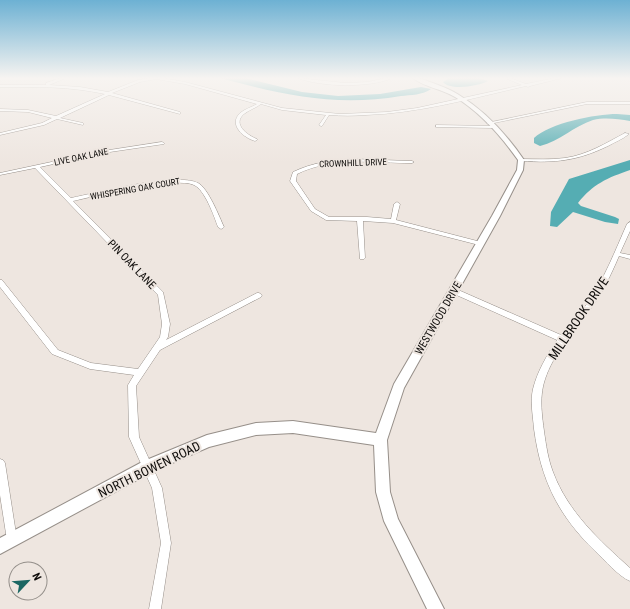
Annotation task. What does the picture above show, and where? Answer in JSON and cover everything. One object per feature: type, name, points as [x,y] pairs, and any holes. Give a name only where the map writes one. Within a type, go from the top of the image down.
[{"type":"street","points":[[0,134],[30,128],[58,118],[82,106]]},
{"type":"street","points":[[159,106],[178,113]]},
{"type":"street","points":[[255,106],[242,114],[238,123],[240,131],[246,137],[255,140]]},
{"type":"street","points":[[270,106],[328,114],[387,113],[426,106]]},
{"type":"street","points":[[473,106],[480,112],[511,146],[520,160],[555,161],[578,158],[593,153],[627,134]]},
{"type":"street","points":[[437,126],[491,125],[573,106]]},
{"type":"street","points":[[0,110],[28,111],[82,124]]},
{"type":"street","points":[[322,125],[328,114]]},
{"type":"street","name":"LIVE OAK LANE","points":[[0,174],[102,152],[162,143]]},
{"type":"street","name":"WESTWOOD DRIVE","points":[[436,609],[391,520],[383,492],[380,440],[398,387],[496,216],[520,170],[520,160]]},
{"type":"street","name":"CROWNHILL DRIVE","points":[[412,162],[332,162],[303,168],[294,175],[293,181],[298,191],[313,210],[323,217],[335,220],[360,219],[393,221],[479,244]]},
{"type":"street","name":"PIN OAK LANE","points":[[37,167],[161,294],[166,324],[164,337],[159,347],[132,385],[134,437],[149,466],[158,488],[166,543],[155,609]]},
{"type":"street","name":"WHISPERING OAK COURT","points":[[70,200],[150,184],[188,181],[197,184],[213,208],[221,227]]},
{"type":"street","points":[[393,221],[397,204]]},
{"type":"street","points":[[360,219],[362,258]]},
{"type":"street","name":"MILLBROOK DRIVE","points":[[630,224],[602,286],[587,309],[562,339],[551,356],[539,383],[536,394],[539,434],[545,465],[553,489],[565,509],[601,549],[630,575]]},
{"type":"street","points":[[617,254],[630,258]]},
{"type":"street","points":[[0,282],[55,352],[90,366],[141,373]]},
{"type":"street","points":[[454,291],[562,339]]},
{"type":"street","points":[[159,347],[259,295]]},
{"type":"street","name":"NORTH BOWEN ROAD","points":[[6,543],[149,466],[208,441],[256,430],[292,426],[380,440]]},
{"type":"street","points":[[0,463],[6,543]]},
{"type":"water","points":[[608,114],[630,115],[630,121],[607,118],[593,120],[547,144],[540,146],[534,143],[534,138],[541,133],[561,124],[573,120]]},
{"type":"water","points":[[630,160],[630,170],[601,182],[589,191],[578,203],[581,206],[619,219],[618,224],[605,222],[573,212],[557,227],[550,226],[551,212],[569,179]]}]
